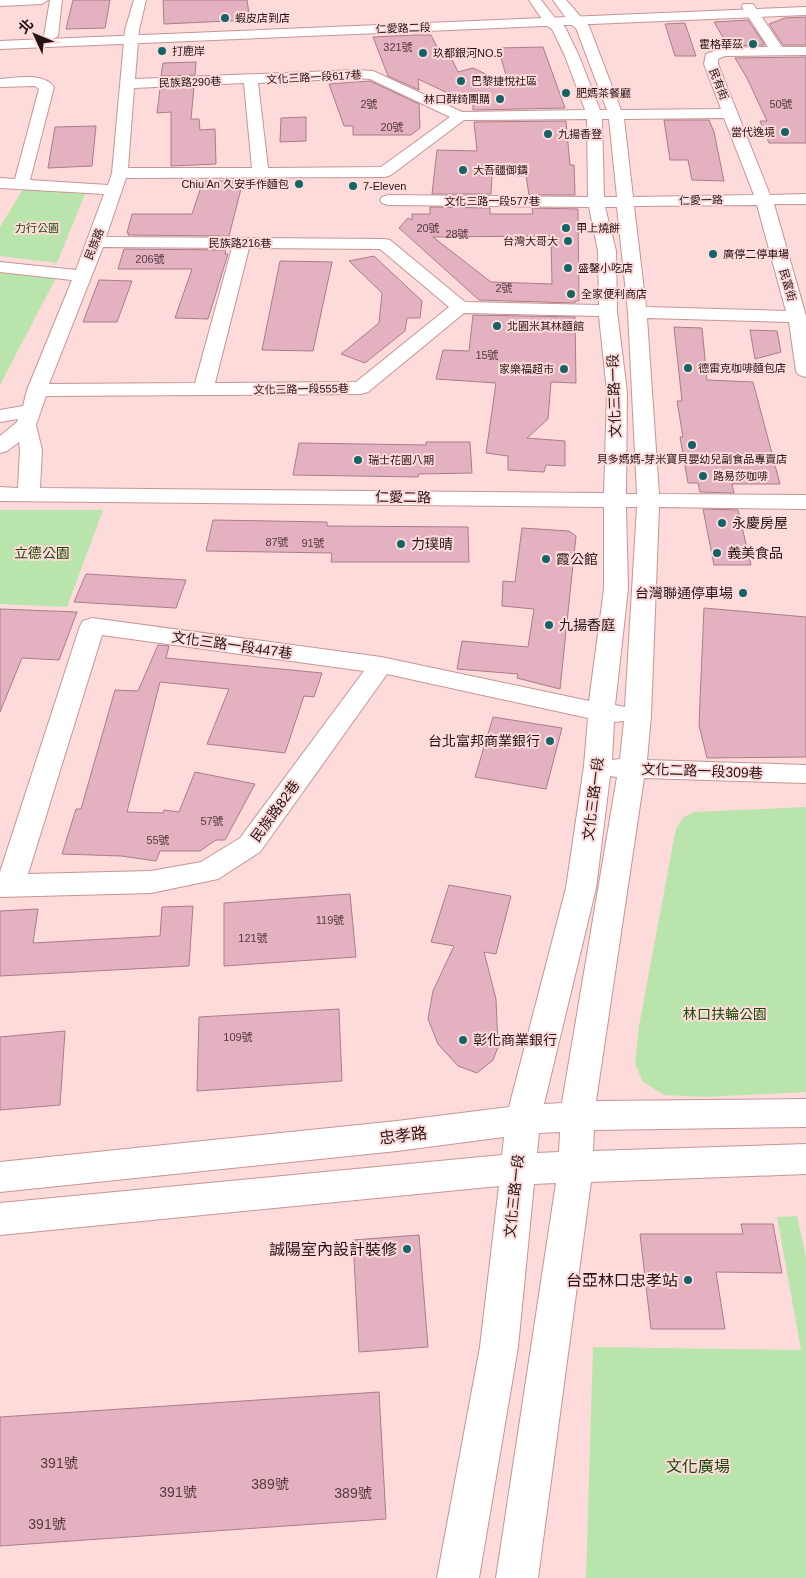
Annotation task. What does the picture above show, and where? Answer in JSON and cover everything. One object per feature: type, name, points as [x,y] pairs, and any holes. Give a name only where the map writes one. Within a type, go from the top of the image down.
[{"type":"street","points":[[0,2],[42,0]]},
{"type":"street","points":[[51,36],[56,0]]},
{"type":"street","name":"民族路","points":[[32,408],[81,276],[96,242],[120,173],[131,37],[140,0]]},
{"type":"street","points":[[536,0],[561,19]]},
{"type":"street","points":[[559,0],[561,19]]},
{"type":"street","name":"仁愛路二段","points":[[0,45],[131,37],[750,10],[806,4]]},
{"type":"street","points":[[750,10],[778,52]]},
{"type":"street","name":"仁愛路二段","points":[[750,10],[806,11]]},
{"type":"street","name":"文化三路一段","points":[[517,1578],[576,1166],[578,1116],[632,769],[638,716],[648,501],[638,312],[624,201],[605,115],[582,26],[561,19]]},
{"type":"street","name":"仁愛路二段","points":[[0,39],[51,36],[131,37]]},
{"type":"street","name":"民有街","points":[[764,200],[711,64],[711,58],[723,52],[806,51]]},
{"type":"street","name":"文化三路一段617巷","points":[[260,172],[251,80],[357,74],[373,75],[460,116],[731,113]]},
{"type":"street","name":"民族路290巷","points":[[128,84],[251,80]]},
{"type":"street","points":[[0,83],[38,82],[47,87],[21,185]]},
{"type":"street","name":"文化三路一段","points":[[458,1578],[499,1347],[522,1120],[581,888],[598,766],[601,712],[616,589],[617,392],[608,312],[607,251],[596,202],[605,115]]},
{"type":"street","points":[[120,173],[385,172],[460,116]]},
{"type":"street","points":[[385,172],[388,200],[385,229],[460,307],[608,312]]},
{"type":"street","points":[[0,183],[114,190]]},
{"type":"street","name":"仁愛一路","points":[[596,202],[806,199]]},
{"type":"street","name":"文化三路一段577巷","points":[[388,200],[596,202]]},
{"type":"street","name":"民富街","points":[[764,200],[798,318],[806,371]]},
{"type":"street","name":"民族路216巷","points":[[96,242],[242,243],[385,229]]},
{"type":"street","points":[[203,390],[242,243]]},
{"type":"street","points":[[0,267],[81,276]]},
{"type":"street","name":"文化三路一段555巷","points":[[32,408],[203,390],[361,388],[460,307]]},
{"type":"street","points":[[638,312],[798,318]]},
{"type":"street","points":[[0,416],[32,408]]},
{"type":"street","points":[[0,447],[32,408]]},
{"type":"street","points":[[29,494],[32,408]]},
{"type":"street","name":"仁愛二路","points":[[0,494],[806,502]]},
{"type":"street","name":"文化三路一段447巷","points":[[5,886],[92,626],[381,665],[601,712],[638,716]]},
{"type":"street","name":"民族路82巷","points":[[5,886],[151,882],[208,871],[250,845],[381,665]]},
{"type":"street","name":"文化二路一段309巷","points":[[598,766],[632,769],[806,774]]},
{"type":"street","name":"忠孝路","points":[[0,1176],[397,1136],[522,1120],[578,1116],[806,1113]]},
{"type":"street","points":[[0,1219],[517,1169],[806,1159]]},
{"type":"green space","name":"力行公園","points":[[23,189],[85,194],[57,263],[0,256],[0,227]]},
{"type":"green space","points":[[0,272],[56,278],[0,385]]},
{"type":"green space","name":"立德公園","points":[[0,510],[103,510],[67,607],[0,604]]},
{"type":"green space","name":"林口扶輪公園","points":[[806,807],[806,1092],[706,1097],[664,1095],[643,1082],[635,1064],[639,1026],[676,828],[684,817],[694,812]]},
{"type":"green space","name":"文化廣場","points":[[797,1216],[806,1257],[806,1578],[586,1578],[593,1347],[801,1350],[777,1217]]},
{"type":"building","points":[[73,0],[110,0],[105,28],[66,29]]},
{"type":"building","points":[[163,0],[247,0],[250,20],[164,24]]},
{"type":"building","points":[[806,17],[806,45],[783,45],[769,24],[785,18]]},
{"type":"building","points":[[748,20],[765,45],[728,46],[714,22]]},
{"type":"building","points":[[685,23],[696,56],[675,56],[665,24]]},
{"type":"building","points":[[431,35],[441,55],[450,55],[458,72],[473,68],[509,85],[498,48],[543,47],[565,108],[473,110],[473,105],[418,79],[419,90],[388,76],[373,37]]},
{"type":"building","points":[[806,57],[806,143],[769,143],[760,121],[767,121],[747,78],[735,58]]},
{"type":"building","points":[[196,62],[195,75],[161,76],[163,63]]},
{"type":"building","points":[[370,81],[419,104],[420,128],[411,135],[353,135],[353,126],[344,126],[329,84]]},
{"type":"building","points":[[194,87],[191,119],[199,119],[200,130],[215,129],[216,164],[171,166],[171,112],[157,113],[160,89]]},
{"type":"building","points":[[306,117],[306,141],[280,142],[281,118]]},
{"type":"building","points":[[664,120],[709,120],[714,132],[724,181],[692,180],[688,160],[670,160]]},
{"type":"building","points":[[566,121],[570,165],[574,165],[575,195],[529,195],[526,176],[492,175],[491,194],[432,194],[437,150],[477,151],[474,122]]},
{"type":"building","points":[[96,126],[92,166],[48,168],[55,127]]},
{"type":"building","points":[[203,181],[243,181],[229,236],[128,235],[132,214],[192,214]]},
{"type":"building","points":[[430,207],[490,208],[490,214],[533,214],[532,208],[578,209],[579,301],[575,301],[575,303],[479,300],[399,228],[408,218],[412,220],[412,214],[430,214]],"holes":[[[551,236],[552,284],[491,282],[433,237]]]},
{"type":"building","points":[[124,249],[226,250],[225,254],[228,254],[208,319],[175,318],[192,269],[118,269]]},
{"type":"building","points":[[374,256],[422,301],[420,318],[407,318],[405,331],[365,363],[341,354],[379,323],[382,293],[349,261]]},
{"type":"building","points":[[280,261],[332,262],[313,351],[262,350]]},
{"type":"building","points":[[99,280],[132,281],[117,322],[83,322]]},
{"type":"building","points":[[473,315],[575,317],[576,383],[551,382],[548,419],[527,438],[565,441],[565,466],[546,465],[544,472],[508,470],[508,456],[486,453],[496,383],[436,379],[443,350],[469,351]]},
{"type":"building","points":[[674,327],[702,328],[707,380],[753,382],[780,484],[732,484],[734,493],[700,492],[698,483],[688,483],[680,437],[683,437],[677,401],[682,401]]},
{"type":"building","points":[[750,330],[777,331],[781,352],[755,359]]},
{"type":"building","name":"瑞士花園八期","points":[[426,442],[470,442],[472,473],[419,474],[418,477],[293,475],[299,443],[426,445]]},
{"type":"building","points":[[703,509],[738,510],[751,565],[714,565]]},
{"type":"building","points":[[213,520],[327,522],[327,526],[468,527],[469,562],[331,562],[332,553],[206,551]]},
{"type":"building","name":"九揚香庭","points":[[522,528],[569,531],[576,536],[560,689],[517,678],[518,674],[457,669],[462,641],[528,647],[534,609],[502,606],[503,581],[515,582]]},
{"type":"building","points":[[86,574],[186,580],[176,608],[74,602]]},
{"type":"building","points":[[704,608],[806,617],[806,757],[707,758],[699,725]]},
{"type":"building","points":[[0,609],[77,612],[59,660],[22,658],[0,712]]},
{"type":"building","points":[[158,645],[169,646],[166,658],[322,673],[314,697],[304,696],[285,753],[207,744],[229,689],[160,682],[127,812],[163,813],[164,810],[179,812],[195,772],[255,784],[225,840],[216,840],[200,851],[160,851],[156,861],[121,856],[62,854],[76,809],[81,809],[115,690],[138,691]]},
{"type":"building","points":[[493,717],[562,728],[546,789],[475,777]]},
{"type":"building","points":[[449,885],[511,896],[496,954],[484,952],[496,999],[498,1047],[493,1060],[477,1073],[458,1066],[438,1044],[428,1019],[433,991],[454,946],[431,942]]},
{"type":"building","points":[[350,894],[356,957],[224,966],[224,903]]},
{"type":"building","points":[[193,906],[189,966],[0,976],[0,911],[38,909],[33,943],[160,936],[162,907]]},
{"type":"building","points":[[339,1009],[342,1081],[197,1091],[199,1017]]},
{"type":"building","points":[[65,1031],[60,1105],[0,1110],[0,1037]]},
{"type":"building","points":[[741,1224],[773,1224],[782,1273],[716,1272],[725,1329],[651,1329],[640,1234],[743,1234]]},
{"type":"building","points":[[419,1235],[428,1347],[359,1352],[353,1240]]},
{"type":"building","points":[[379,1392],[386,1519],[0,1546],[0,1417]]},
{"type":"place","name":"蝦皮店到店","points":[[225,18]]},
{"type":"place","name":"霍格華茲","points":[[753,44]]},
{"type":"place","name":"打鹿岸","points":[[162,51]]},
{"type":"place","name":"玖都銀河NO.5","points":[[423,53]]},
{"type":"place","name":"巴黎捷悅社區","points":[[461,81]]},
{"type":"place","name":"肥媽茶餐廳","points":[[566,93]]},
{"type":"place","name":"林口群錡團購","points":[[500,99]]},
{"type":"place","name":"當代逸境","points":[[785,132]]},
{"type":"place","name":"九揚香登","points":[[548,134]]},
{"type":"place","name":"大吾疆御鑄","points":[[463,170]]},
{"type":"place","name":"Chiu An 久安手作麵包","points":[[299,184]]},
{"type":"place","name":"7-Eleven","points":[[353,186]]},
{"type":"place","name":"甲上燒餅","points":[[566,228]]},
{"type":"place","name":"台灣大哥大","points":[[568,241]]},
{"type":"place","name":"廣停二停車場","points":[[713,254]]},
{"type":"place","name":"盛馨小吃店","points":[[568,268]]},
{"type":"place","name":"全家便利商店","points":[[571,294]]},
{"type":"place","name":"北園米其林麵館","points":[[497,326]]},
{"type":"place","name":"德雷克咖啡麵包店","points":[[688,368]]},
{"type":"place","name":"家樂福超市","points":[[564,369]]},
{"type":"place","name":"貝多媽媽-芽米寶貝嬰幼兒副食品專賣店","points":[[692,445]]},
{"type":"place","name":"瑞士花園八期","points":[[358,460]]},
{"type":"place","name":"路易莎咖啡","points":[[703,476]]},
{"type":"place","name":"永慶房屋","points":[[722,523]]},
{"type":"place","name":"力璞晴","points":[[401,544]]},
{"type":"place","name":"義美食品","points":[[717,553]]},
{"type":"place","name":"霞公館","points":[[546,559]]},
{"type":"place","name":"台灣聯通停車場","points":[[743,593]]},
{"type":"place","name":"九揚香庭","points":[[549,625]]},
{"type":"place","name":"台北富邦商業銀行","points":[[550,741]]},
{"type":"place","name":"彰化商業銀行","points":[[463,1040]]},
{"type":"place","name":"誠陽室內設計裝修","points":[[407,1249]]},
{"type":"place","name":"台亞林口忠孝站","points":[[688,1280]]}]
